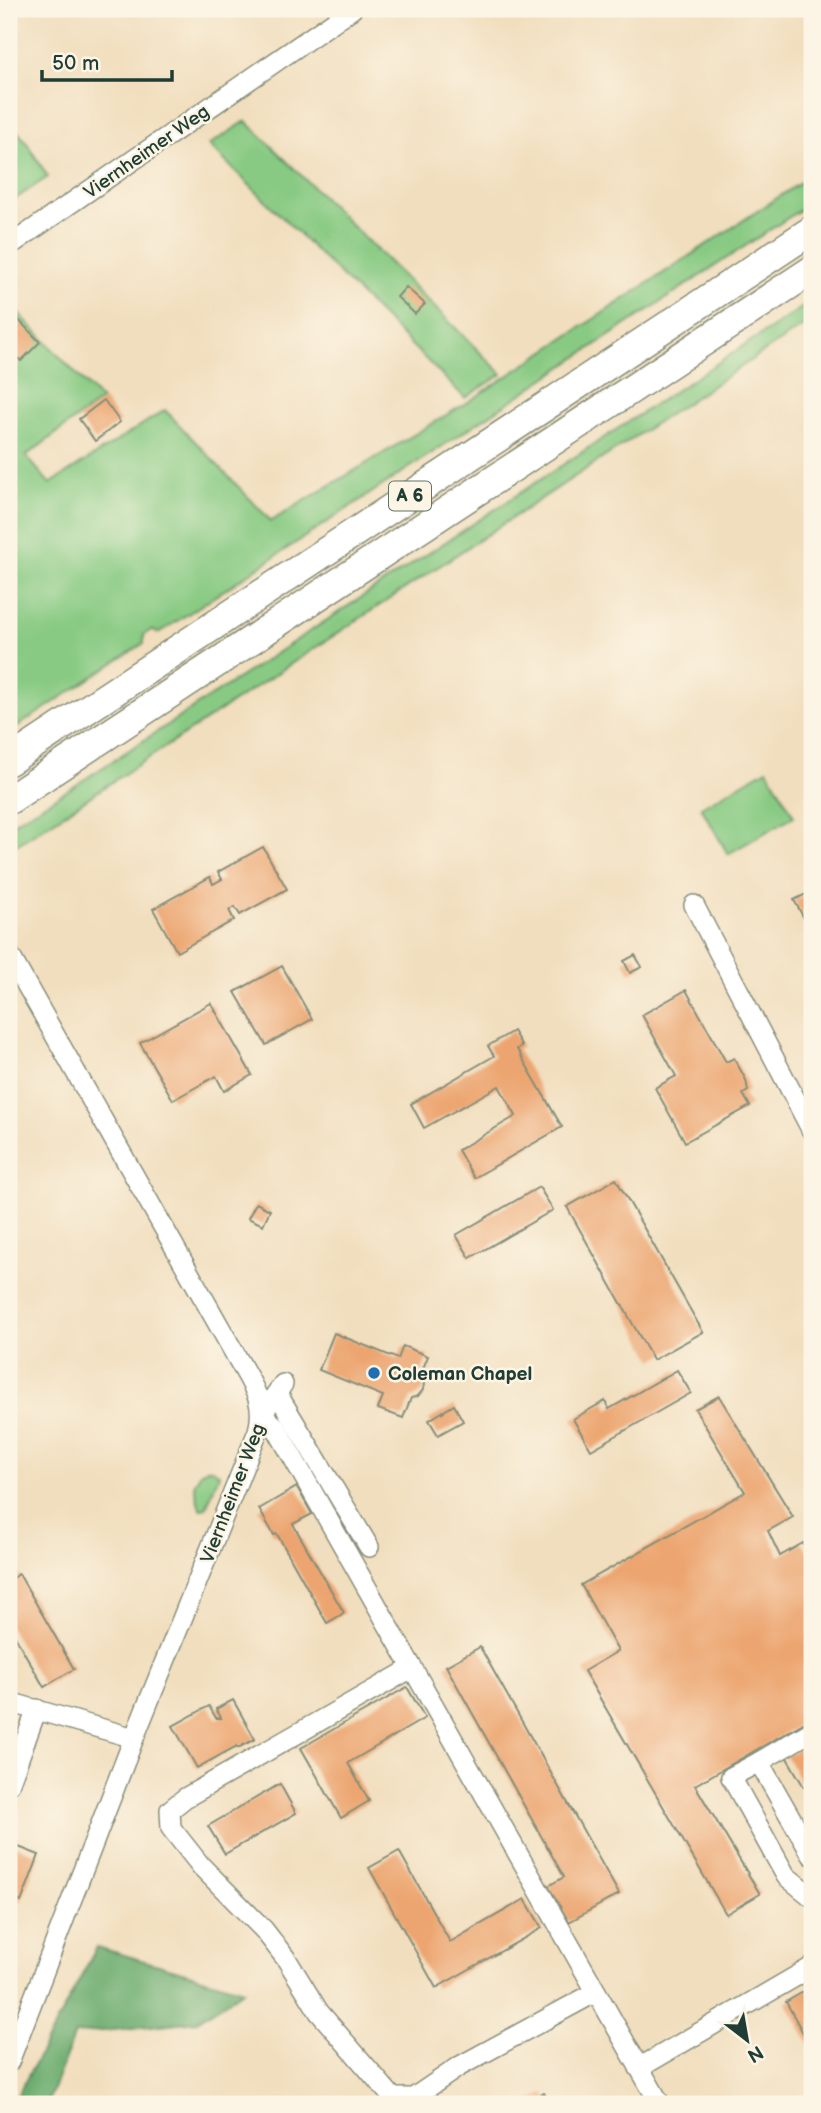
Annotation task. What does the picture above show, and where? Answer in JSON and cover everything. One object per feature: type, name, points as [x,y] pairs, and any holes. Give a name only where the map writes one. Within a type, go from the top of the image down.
[{"type":"highway","name":"A 6","points":[[9,761],[812,230]]},
{"type":"highway","name":"A 6","points":[[9,800],[812,270]]},
{"type":"street","name":"Viernheimer Weg","points":[[9,246],[352,9]]},
{"type":"street","points":[[694,905],[812,1131]]},
{"type":"street","name":"Viernheimer Weg","points":[[9,954],[258,1395],[262,1414],[253,1444],[134,1738],[9,2062]]},
{"type":"street","points":[[369,1547],[280,1389],[262,1414],[275,1426],[660,2104]]},
{"type":"street","points":[[412,1668],[185,1798],[170,1810],[171,1828],[201,1866],[264,1930],[319,2012],[393,2098],[412,2098],[460,2066],[596,1992]]},
{"type":"street","points":[[9,1702],[134,1738]]},
{"type":"street","points":[[9,1785],[37,1709]]},
{"type":"street","points":[[812,1731],[731,1777],[786,1876],[812,1897]]},
{"type":"street","points":[[759,1762],[812,1855]]},
{"type":"street","points":[[639,2068],[812,1967]]},
{"type":"green space","points":[[246,121],[502,374],[465,398],[209,145]]},
{"type":"green space","points":[[9,122],[25,140],[48,177],[9,203]]},
{"type":"green space","points":[[812,175],[812,202],[159,633],[151,630],[144,635],[144,643],[9,732],[9,303],[101,400],[26,456],[50,484],[165,410],[271,521],[468,402]]},
{"type":"green space","points":[[812,301],[812,320],[9,850],[9,825],[73,787]]},
{"type":"green space","points":[[767,769],[794,816],[728,854],[701,807]]},
{"type":"green space","points":[[207,1468],[219,1474],[206,1508],[200,1509],[194,1485],[201,1472]]},
{"type":"green space","points":[[97,1947],[244,1990],[197,2021],[75,2034],[47,2104],[13,2104]]},
{"type":"building","points":[[406,287],[425,304],[415,314],[397,297]]},
{"type":"building","points":[[9,310],[40,342],[21,361],[9,349]]},
{"type":"building","points":[[104,400],[120,422],[95,441],[79,419]]},
{"type":"building","points":[[263,847],[287,889],[240,915],[235,907],[229,910],[234,920],[177,952],[153,909],[210,877],[213,884],[222,879],[218,872]]},
{"type":"building","points":[[812,891],[812,933],[794,900]]},
{"type":"building","points":[[635,955],[642,967],[630,973],[624,961]]},
{"type":"building","points":[[282,966],[312,1019],[266,1045],[235,992]]},
{"type":"building","points":[[686,990],[726,1062],[734,1058],[746,1080],[748,1091],[743,1094],[750,1106],[685,1142],[655,1088],[676,1076],[642,1015]]},
{"type":"building","points":[[211,1003],[252,1075],[224,1091],[216,1076],[173,1100],[140,1043]]},
{"type":"building","points":[[513,1031],[522,1046],[517,1049],[562,1127],[474,1178],[458,1150],[516,1116],[499,1086],[424,1128],[411,1104],[494,1056],[488,1046]]},
{"type":"building","points":[[616,1179],[703,1332],[653,1360],[567,1207]]},
{"type":"building","points":[[539,1187],[553,1210],[470,1258],[456,1235]]},
{"type":"building","points":[[256,1203],[270,1210],[263,1225],[248,1218]]},
{"type":"building","name":"Coleman Chapel","points":[[334,1333],[398,1359],[403,1346],[428,1356],[420,1376],[424,1384],[423,1390],[418,1396],[411,1398],[403,1418],[378,1409],[383,1396],[319,1370]]},
{"type":"building","points":[[677,1370],[691,1393],[591,1450],[573,1419],[605,1401],[609,1409]]},
{"type":"building","points":[[719,1396],[793,1517],[768,1531],[780,1556],[803,1543],[812,1558],[812,1718],[695,1785],[760,1894],[726,1914],[584,1671],[618,1651],[581,1585],[745,1492],[695,1409]]},
{"type":"building","points":[[454,1405],[463,1421],[438,1435],[429,1420]]},
{"type":"building","points":[[297,1487],[312,1514],[293,1524],[344,1613],[327,1623],[277,1534],[274,1535],[259,1509]]},
{"type":"building","points":[[19,1574],[74,1669],[44,1687],[9,1626],[9,1580]]},
{"type":"building","points":[[480,1647],[619,1894],[569,1922],[548,1886],[564,1877],[446,1666]]},
{"type":"building","points":[[407,1687],[425,1718],[348,1763],[369,1801],[341,1818],[301,1748]]},
{"type":"building","points":[[233,1700],[255,1739],[197,1768],[173,1726],[209,1706],[216,1718],[221,1718],[216,1709]]},
{"type":"building","points":[[812,1741],[812,1783],[804,1787],[786,1756]]},
{"type":"building","points":[[280,1784],[296,1813],[225,1854],[208,1826]]},
{"type":"building","points":[[16,1846],[39,1855],[21,1902],[9,1897],[9,1865]]},
{"type":"building","points":[[399,1851],[450,1942],[525,1899],[542,1928],[436,1988],[369,1868]]},
{"type":"building","points":[[812,1987],[812,2049],[786,2002]]},
{"type":"building","points":[[544,2093],[550,2104],[524,2104]]},
{"type":"place","name":"Coleman Chapel","points":[[374,1373]]}]
